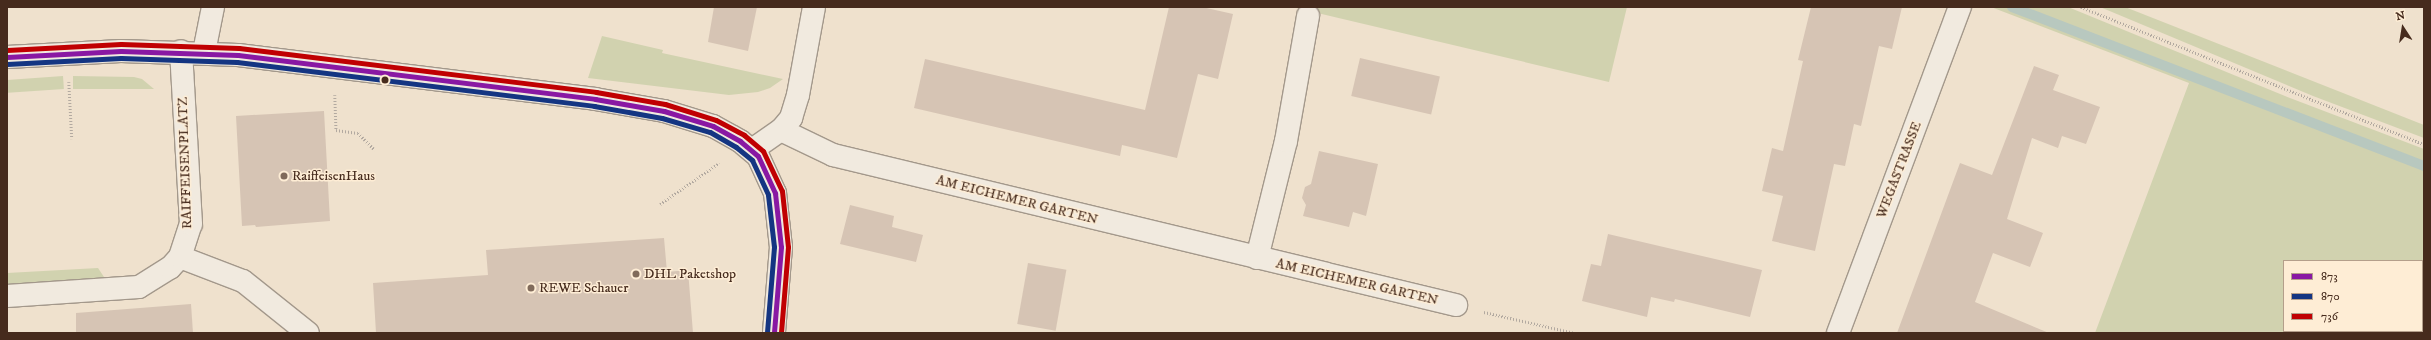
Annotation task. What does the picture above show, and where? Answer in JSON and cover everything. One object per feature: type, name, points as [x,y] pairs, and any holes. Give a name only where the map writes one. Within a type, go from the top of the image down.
[{"type":"street","points":[[204,52],[213,7]]},
{"type":"street","points":[[752,150],[781,130],[791,118],[798,95],[814,7]]},
{"type":"street","name":"WEGASTRASSE","points":[[1838,333],[1960,7]]},
{"type":"street","name":"AM EICHEMER GARTEN","points":[[1257,258],[1286,141],[1308,16]]},
{"type":"street","name":"RAIFFEISENPLATZ","points":[[7,296],[139,287],[170,268],[180,257],[190,224],[181,51]]},
{"type":"street","points":[[7,57],[68,53],[204,52],[338,67],[641,106],[713,126],[752,150],[765,166],[777,206],[781,247],[774,333]]},
{"type":"street","name":"AM EICHEMER GARTEN","points":[[781,130],[833,155],[1456,306]]},
{"type":"street","points":[[180,257],[243,281],[260,292],[308,333]]},
{"type":"path","points":[[2081,7],[2424,144]]},
{"type":"path","points":[[338,67],[333,111],[336,130],[358,133],[375,150]]},
{"type":"path","points":[[70,89],[72,139]]},
{"type":"path","points":[[660,204],[717,164]]},
{"type":"path","points":[[1456,306],[1575,333]]},
{"type":"green space","points":[[1292,7],[1627,7],[1609,82]]},
{"type":"green space","points":[[1991,7],[2068,7],[2285,96],[2424,149],[2424,333],[2095,333],[2189,83]]},
{"type":"green space","points":[[2100,7],[2125,7],[2424,125],[2424,138],[2313,96]]},
{"type":"green space","points":[[602,36],[663,50],[662,53],[783,79],[770,88],[758,92],[729,95],[588,78]]},
{"type":"green space","points":[[63,76],[64,89],[8,93],[7,80]]},
{"type":"green space","points":[[73,76],[134,77],[142,79],[154,89],[73,89]]},
{"type":"green space","points":[[98,268],[106,280],[7,287],[7,273]]},
{"type":"building","points":[[714,7],[757,7],[748,51],[708,42]]},
{"type":"building","points":[[1169,7],[1202,7],[1233,14],[1218,79],[1198,74],[1177,158],[1122,145],[1120,156],[914,108],[925,59],[1145,110]]},
{"type":"building","points":[[1811,7],[1902,7],[1892,49],[1879,46],[1861,126],[1854,124],[1845,166],[1834,164],[1815,251],[1772,241],[1783,196],[1762,191],[1772,148],[1783,151],[1803,61],[1798,60]]},
{"type":"building","points":[[1360,58],[1440,76],[1431,114],[1351,96]]},
{"type":"building","points":[[2034,66],[2059,75],[2053,90],[2100,107],[2086,144],[2062,136],[2058,148],[2032,138],[2007,219],[2043,233],[2030,267],[1993,253],[1975,302],[2049,333],[1897,333],[1960,163],[1992,175]]},
{"type":"building","name":"RaiffeisenHaus","points":[[324,111],[330,221],[256,227],[255,225],[242,226],[236,116]]},
{"type":"building","points":[[1319,151],[1378,164],[1366,216],[1353,212],[1349,227],[1303,216],[1306,205],[1302,198],[1305,187],[1311,184]]},
{"type":"building","points":[[850,205],[894,216],[892,227],[923,235],[916,262],[840,244]]},
{"type":"building","points":[[1608,234],[1762,270],[1750,317],[1675,299],[1674,302],[1651,297],[1647,317],[1582,301],[1591,264],[1601,266]]},
{"type":"building","name":"REWE Schauer","points":[[664,238],[667,272],[688,270],[693,333],[376,333],[373,283],[488,275],[486,250]]},
{"type":"building","points":[[1028,263],[1066,270],[1056,331],[1017,324]]},
{"type":"building","points":[[191,304],[193,333],[76,333],[76,313]]},
{"type":"waterway","points":[[2012,7],[2424,166]]},
{"type":"transit line","name":"736","points":[[7,50],[121,44],[239,48],[596,92],[665,104],[716,120],[744,135],[763,151],[782,191],[788,247],[781,333]]},
{"type":"transit line","name":"873","points":[[7,57],[121,51],[238,55],[595,99],[664,111],[713,126],[740,141],[758,156],[775,193],[781,247],[774,333]]},
{"type":"transit line","name":"870","points":[[7,64],[121,58],[237,62],[594,106],[662,118],[710,132],[736,147],[752,160],[768,195],[774,247],[767,332]]},
{"type":"place","name":"RaiffeisenHaus","points":[[284,176]]},
{"type":"place","name":"DHL Paketshop","points":[[636,274]]},
{"type":"place","name":"REWE Schauer","points":[[531,288]]}]
